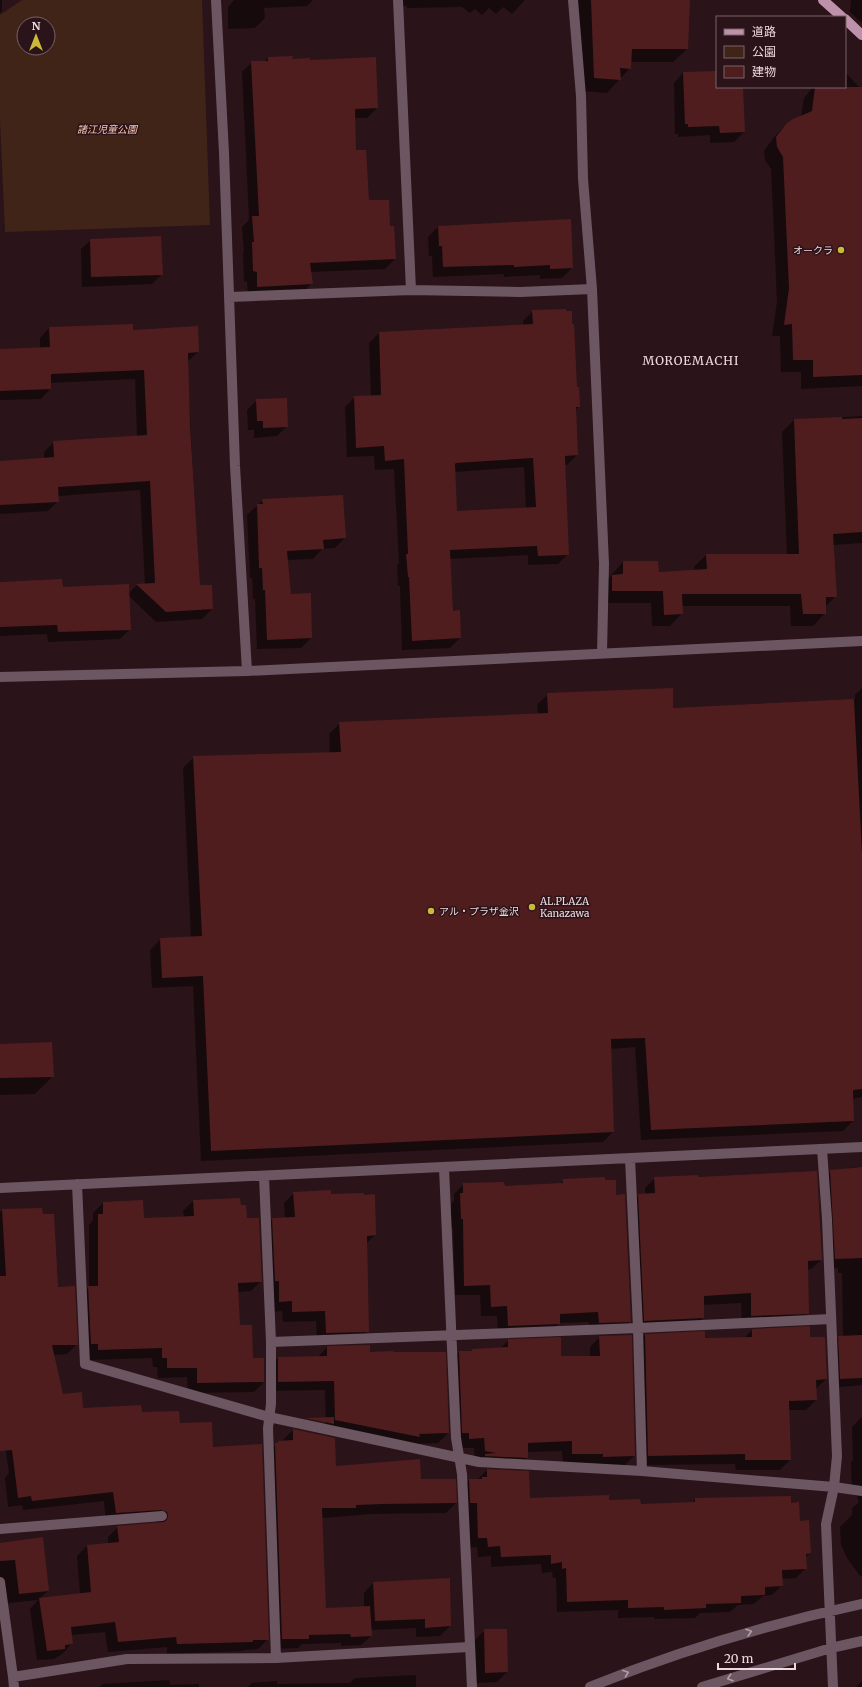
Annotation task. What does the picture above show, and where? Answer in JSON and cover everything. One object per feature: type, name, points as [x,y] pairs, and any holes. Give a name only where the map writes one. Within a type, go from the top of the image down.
[{"type":"main road","points":[[823,0],[841,16]]},
{"type":"main road","points":[[846,21],[862,35]]},
{"type":"street","points":[[216,0],[224,153],[235,466],[247,671]]},
{"type":"street","points":[[398,0],[411,290]]},
{"type":"street","points":[[573,0],[581,96],[584,179],[592,289],[604,564],[602,653]]},
{"type":"street","points":[[229,297],[411,290],[520,292],[592,289]]},
{"type":"street","points":[[0,678],[247,671],[862,641]]},
{"type":"street","points":[[0,1188],[862,1147]]},
{"type":"street","points":[[822,1149],[827,1219],[830,1319],[837,1456],[834,1487],[826,1524],[833,1687]]},
{"type":"street","points":[[630,1158],[638,1328],[642,1471]]},
{"type":"street","points":[[444,1168],[456,1438],[462,1474],[472,1687]]},
{"type":"street","points":[[264,1176],[271,1342],[271,1404],[268,1428],[276,1658]]},
{"type":"street","points":[[77,1184],[85,1364],[269,1417],[479,1462],[642,1471],[834,1487],[862,1491]]},
{"type":"street","points":[[271,1342],[830,1319]]},
{"type":"street","points":[[0,1529],[162,1516]]},
{"type":"street","points":[[0,1582],[1,1600],[13,1682],[127,1659],[276,1658],[469,1647]]},
{"type":"street","points":[[590,1687],[703,1645],[830,1611],[862,1604]]},
{"type":"street","points":[[702,1687],[831,1648],[862,1641]]},
{"type":"green space","name":"諸江児童公園","points":[[22,0],[202,0],[210,225],[5,232],[0,119],[0,15]]},
{"type":"building","points":[[591,0],[690,0],[688,49],[632,49],[631,69],[620,68],[621,80],[594,78]]},
{"type":"building","points":[[293,56],[292,59],[310,58],[310,60],[376,57],[378,108],[355,109],[356,150],[366,150],[369,200],[389,200],[390,226],[394,226],[396,259],[310,263],[313,284],[257,287],[257,272],[253,271],[252,242],[254,242],[252,216],[259,216],[251,61],[268,61],[268,57]]},
{"type":"building","points":[[716,71],[716,88],[743,88],[745,132],[720,133],[719,126],[688,127],[688,124],[685,124],[683,72]]},
{"type":"building","points":[[862,87],[862,375],[813,377],[813,360],[793,360],[792,324],[784,325],[789,288],[783,157],[777,147],[776,137],[787,123],[812,111],[815,88]]},
{"type":"building","points":[[571,219],[573,268],[550,269],[550,265],[514,267],[514,265],[443,267],[442,246],[439,246],[438,226]]},
{"type":"building","points":[[161,236],[163,275],[91,277],[90,239]]},
{"type":"building","points":[[566,309],[566,311],[572,311],[572,324],[574,324],[577,387],[579,387],[580,407],[576,407],[578,455],[565,456],[569,555],[538,556],[537,546],[450,550],[453,611],[460,610],[461,638],[412,641],[409,577],[406,554],[408,554],[404,459],[385,461],[384,446],[356,448],[354,396],[381,395],[379,332],[533,324],[532,310]],"holes":[[[533,458],[536,507],[457,511],[455,464]]]},
{"type":"building","points":[[133,324],[133,330],[198,326],[199,352],[188,353],[190,425],[200,585],[212,585],[213,609],[166,612],[136,584],[155,583],[150,481],[58,487],[59,502],[0,505],[0,461],[54,457],[53,441],[147,435],[144,370],[51,374],[51,389],[0,391],[0,349],[50,347],[49,327]]},
{"type":"building","points":[[287,398],[288,427],[263,428],[263,421],[257,421],[256,399]]},
{"type":"building","points":[[842,417],[842,419],[862,418],[862,532],[833,534],[837,597],[826,597],[826,614],[803,614],[801,594],[682,594],[683,614],[664,615],[663,591],[612,591],[612,575],[623,574],[623,561],[658,561],[659,572],[707,569],[706,554],[799,554],[794,419]]},
{"type":"building","points":[[343,495],[346,538],[323,540],[324,549],[287,551],[291,594],[311,593],[312,638],[267,640],[265,590],[263,590],[262,568],[259,568],[257,504],[263,504],[262,499]]},
{"type":"building","points":[[62,579],[63,587],[129,584],[131,630],[58,632],[57,625],[0,627],[0,582]]},
{"type":"building","name":"アル・プラザ金沢","points":[[673,688],[673,708],[854,700],[862,854],[862,1089],[853,1090],[854,1121],[651,1130],[645,1038],[611,1039],[614,1132],[211,1151],[203,976],[162,978],[160,938],[202,936],[193,756],[341,752],[339,722],[548,713],[547,693]]},
{"type":"building","points":[[52,1042],[54,1077],[0,1078],[0,1044]]},
{"type":"building","points":[[862,1167],[862,1258],[835,1259],[830,1170]]},
{"type":"building","points":[[817,1171],[822,1260],[808,1261],[809,1314],[751,1316],[751,1293],[704,1296],[704,1318],[644,1321],[638,1194],[655,1193],[654,1177],[698,1175],[699,1177]]},
{"type":"building","points":[[605,1177],[605,1180],[616,1180],[616,1195],[625,1194],[631,1322],[599,1323],[598,1312],[560,1314],[560,1324],[508,1326],[507,1306],[491,1307],[490,1285],[464,1286],[463,1219],[461,1219],[460,1193],[463,1193],[463,1183],[504,1182],[505,1186],[563,1183],[563,1179]]},
{"type":"building","points":[[331,1190],[331,1194],[375,1194],[376,1235],[367,1236],[369,1332],[326,1333],[325,1311],[292,1312],[292,1301],[279,1302],[279,1281],[275,1281],[272,1218],[295,1217],[293,1192]]},
{"type":"building","points":[[240,1198],[241,1205],[246,1205],[247,1218],[259,1218],[262,1282],[238,1283],[240,1325],[252,1325],[253,1358],[264,1358],[264,1382],[197,1383],[197,1368],[167,1368],[167,1358],[162,1358],[162,1348],[98,1350],[98,1344],[91,1344],[88,1286],[98,1286],[98,1214],[103,1214],[103,1202],[143,1200],[144,1218],[194,1216],[193,1200]]},
{"type":"building","points":[[42,1208],[43,1214],[54,1214],[58,1287],[75,1286],[78,1345],[52,1345],[63,1394],[82,1392],[83,1408],[141,1405],[142,1412],[179,1411],[180,1423],[212,1422],[213,1447],[262,1444],[269,1640],[253,1640],[253,1642],[177,1644],[176,1637],[118,1642],[115,1622],[71,1627],[73,1644],[65,1645],[65,1649],[47,1651],[39,1598],[91,1592],[87,1545],[119,1542],[117,1526],[163,1522],[166,1521],[168,1516],[167,1512],[161,1510],[116,1513],[113,1492],[32,1501],[31,1496],[18,1498],[12,1450],[0,1451],[0,1276],[6,1276],[2,1209]]},
{"type":"building","points":[[810,1326],[810,1337],[825,1337],[827,1379],[816,1380],[817,1400],[789,1401],[791,1460],[745,1460],[745,1454],[648,1456],[645,1334],[705,1331],[705,1338],[752,1337],[752,1329]]},
{"type":"building","points":[[632,1335],[635,1456],[603,1457],[603,1454],[572,1454],[572,1441],[528,1443],[528,1458],[485,1456],[485,1454],[496,1453],[485,1451],[484,1438],[469,1439],[469,1433],[462,1433],[459,1351],[508,1347],[508,1339],[561,1337],[561,1356],[600,1356],[599,1336]]},
{"type":"building","points":[[862,1335],[862,1378],[840,1379],[838,1336]]},
{"type":"building","points":[[370,1345],[370,1352],[446,1352],[449,1433],[419,1434],[420,1437],[335,1420],[334,1381],[278,1382],[278,1357],[327,1356],[327,1346]]},
{"type":"building","points":[[334,1417],[334,1424],[305,1418]]},
{"type":"building","points":[[293,1429],[335,1438],[336,1466],[420,1459],[421,1479],[456,1479],[457,1503],[382,1504],[356,1505],[356,1508],[322,1508],[326,1608],[370,1606],[372,1636],[351,1637],[350,1634],[309,1635],[309,1639],[282,1639],[275,1443],[278,1443],[278,1441],[293,1440]]},
{"type":"building","points":[[487,1469],[529,1471],[530,1498],[609,1495],[609,1500],[640,1499],[641,1504],[695,1502],[695,1498],[791,1496],[791,1503],[799,1502],[800,1521],[809,1520],[811,1553],[806,1554],[807,1569],[782,1570],[783,1586],[765,1587],[765,1595],[741,1596],[741,1603],[706,1604],[706,1608],[664,1610],[664,1607],[628,1608],[628,1600],[567,1602],[566,1568],[562,1569],[562,1562],[551,1564],[551,1555],[501,1557],[500,1546],[488,1547],[487,1538],[478,1538],[477,1503],[470,1503],[469,1479],[482,1479],[482,1477],[487,1477]]},
{"type":"building","points":[[43,1537],[49,1591],[19,1594],[15,1560],[0,1561],[0,1543]]},
{"type":"building","points":[[450,1578],[451,1626],[425,1628],[425,1619],[375,1621],[373,1582]]},
{"type":"building","points":[[484,1629],[507,1629],[508,1672],[485,1673]]},
{"type":"place","name":"オークラ","points":[[841,250]]},
{"type":"place","name":"AL.PLAZA Kanazawa","points":[[532,907]]},
{"type":"place","name":"アル・プラザ金沢","points":[[431,911]]},
{"type":"district","name":"MOROEMACHI","points":[[691,360]]}]
